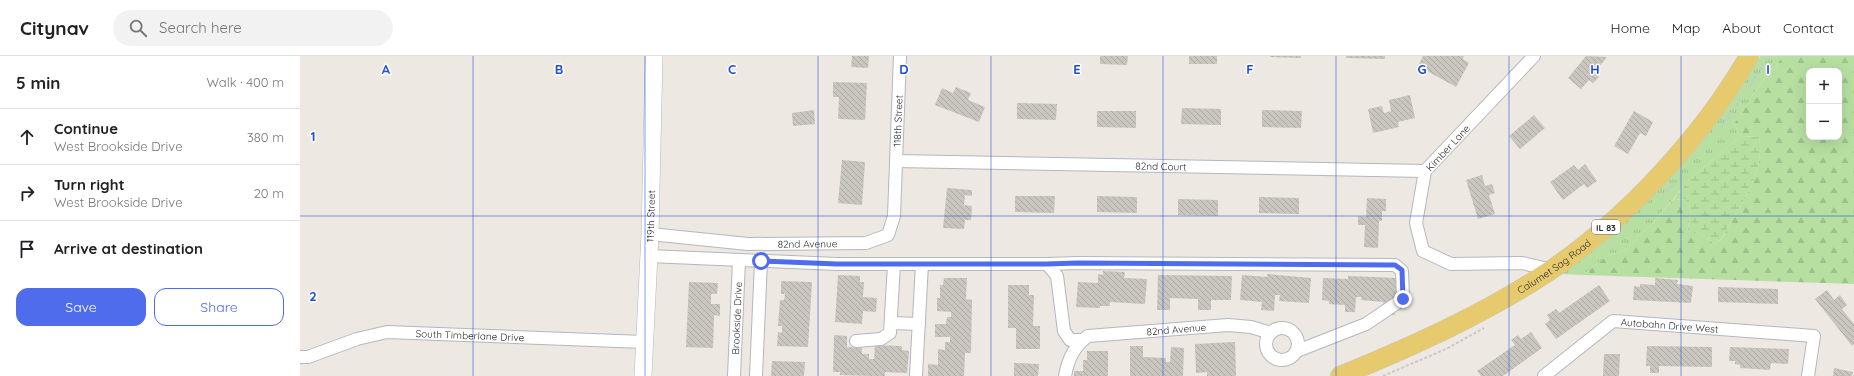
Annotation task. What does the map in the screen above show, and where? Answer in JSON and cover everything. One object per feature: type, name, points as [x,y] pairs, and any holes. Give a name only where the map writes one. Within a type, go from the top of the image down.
[{"type":"main road","name":"Calumet Sag Road","points":[[1340,376],[1417,345],[1506,298],[1552,270],[1607,227],[1652,184],[1700,128],[1750,56]]},
{"type":"street","name":"119th Street","points":[[643,376],[650,234],[654,56]]},
{"type":"street","name":"118th Street","points":[[896,161],[900,56]]},
{"type":"street","name":"Kimber Lane","points":[[1534,56],[1425,171],[1416,223],[1423,251],[1451,264],[1522,263],[1552,270]]},
{"type":"street","name":"82nd Avenue","points":[[650,234],[748,244],[866,243],[888,235],[894,216],[896,161]]},
{"type":"street","name":"82nd Court","points":[[896,161],[1425,171]]},
{"type":"street","points":[[649,256],[837,264],[1086,263],[1395,265],[1402,270],[1403,299],[1366,324],[1297,352],[1288,360],[1276,359],[1268,352],[1266,344],[1271,333],[1280,328],[1288,329],[1298,338],[1299,347],[1297,352]]},
{"type":"street","name":"Brookside Drive","points":[[734,376],[739,260]]},
{"type":"street","points":[[756,376],[761,261]]},
{"type":"street","points":[[856,341],[881,339],[890,332],[892,323],[894,264]]},
{"type":"street","points":[[916,375],[922,264]]},
{"type":"street","points":[[1047,264],[1057,276],[1064,331],[1070,340],[1082,340]]},
{"type":"street","name":"Autobahn Drive West","points":[[1544,376],[1561,371],[1613,321],[1814,336],[1808,376]]},
{"type":"street","points":[[892,323],[919,324]]},
{"type":"street","name":"82nd Avenue","points":[[1082,340],[1088,336],[1228,325],[1251,328],[1271,333]]},
{"type":"street","name":"South Timberlane Drive","points":[[300,357],[308,357],[357,339],[387,332],[644,342]]},
{"type":"street","points":[[1065,376],[1068,361],[1078,343],[1082,340]]},
{"type":"green space","points":[[1760,56],[1782,56],[1776,67],[1762,81],[1734,124],[1741,136],[1690,179],[1653,223],[1625,250],[1607,256],[1583,275],[1561,274],[1739,89]]},
{"type":"green space","points":[[1782,56],[1854,56],[1854,284],[1583,275],[1607,256],[1625,250],[1653,223],[1673,200],[1685,199],[1691,210],[1687,232],[1702,234],[1714,244],[1723,237],[1748,193],[1757,171],[1760,149],[1759,137],[1741,136],[1734,124],[1762,81],[1776,67]]},
{"type":"green space","points":[[1741,136],[1759,137],[1760,149],[1757,171],[1748,193],[1724,235],[1714,244],[1702,234],[1687,233],[1691,210],[1685,199],[1673,200],[1690,179]]},
{"type":"building","points":[[852,56],[869,56],[868,68],[851,67]]},
{"type":"building","points":[[1100,56],[1128,56],[1127,65],[1100,64]]},
{"type":"building","points":[[1189,56],[1217,56],[1217,64],[1189,64]]},
{"type":"building","points":[[1301,56],[1301,58],[1270,57]]},
{"type":"building","points":[[1346,56],[1385,56],[1385,59],[1346,58]]},
{"type":"building","points":[[1423,56],[1464,56],[1463,59],[1469,63],[1456,87],[1418,66]]},
{"type":"building","points":[[1586,56],[1607,57],[1594,73],[1599,77],[1593,83],[1589,80],[1581,89],[1568,78]]},
{"type":"building","points":[[833,82],[867,83],[865,120],[838,119],[839,97],[833,97]]},
{"type":"building","points":[[956,87],[971,93],[968,100],[985,107],[979,122],[935,105],[942,88],[953,93]]},
{"type":"building","points":[[1410,95],[1415,118],[1398,122],[1399,127],[1373,133],[1368,109],[1382,106],[1384,113],[1391,111],[1389,100]]},
{"type":"building","points":[[1017,103],[1057,104],[1056,120],[1017,119]]},
{"type":"building","points":[[1182,108],[1221,109],[1221,125],[1181,124]]},
{"type":"building","points":[[814,110],[815,124],[793,126],[792,113]]},
{"type":"building","points":[[1262,110],[1302,111],[1301,128],[1262,127]]},
{"type":"building","points":[[1097,111],[1136,111],[1136,128],[1097,127]]},
{"type":"building","points":[[1634,111],[1653,122],[1646,136],[1640,133],[1628,154],[1614,146]]},
{"type":"building","points":[[1534,115],[1545,128],[1520,149],[1509,136]]},
{"type":"building","points":[[842,160],[865,162],[862,205],[838,203]]},
{"type":"building","points":[[1585,164],[1597,181],[1587,188],[1584,184],[1563,200],[1550,182],[1574,165],[1578,170]]},
{"type":"building","points":[[1482,175],[1485,186],[1492,184],[1495,193],[1489,195],[1495,214],[1478,219],[1466,180]]},
{"type":"building","points":[[947,188],[972,190],[972,196],[965,195],[964,205],[972,206],[971,220],[965,220],[964,229],[943,228]]},
{"type":"building","points":[[1015,196],[1055,196],[1054,213],[1015,212]]},
{"type":"building","points":[[1097,196],[1137,197],[1137,213],[1097,212]]},
{"type":"building","points":[[1259,197],[1299,198],[1299,214],[1259,213]]},
{"type":"building","points":[[1367,198],[1386,199],[1386,211],[1382,211],[1382,221],[1379,221],[1378,248],[1364,247],[1365,225],[1358,225],[1358,216],[1366,217]]},
{"type":"building","points":[[1178,199],[1218,200],[1218,216],[1178,215]]},
{"type":"building","points":[[1103,271],[1125,272],[1124,278],[1147,279],[1145,304],[1110,302],[1110,306],[1100,306],[1100,308],[1076,307],[1078,282],[1098,283],[1098,274],[1103,275]]},
{"type":"building","points":[[1267,274],[1311,278],[1309,303],[1279,301],[1280,295],[1275,295],[1274,311],[1261,310],[1262,302],[1240,300],[1242,275],[1267,277]]},
{"type":"building","points":[[838,275],[860,276],[860,282],[864,282],[863,297],[877,298],[876,312],[863,311],[862,324],[835,322]]},
{"type":"building","points":[[1158,275],[1232,276],[1231,300],[1211,300],[1211,310],[1198,310],[1198,299],[1170,298],[1170,310],[1157,310]]},
{"type":"building","points":[[1348,276],[1397,278],[1395,315],[1382,315],[1383,302],[1361,300],[1361,297],[1356,297],[1355,312],[1345,312],[1345,305],[1329,304],[1329,301],[1322,300],[1323,278],[1348,279]]},
{"type":"building","points":[[944,278],[967,278],[966,299],[972,300],[971,353],[965,353],[964,376],[928,376],[928,364],[938,365],[938,349],[945,350],[945,342],[950,342],[950,337],[935,337],[935,324],[946,324],[947,317],[951,317],[951,312],[937,311],[937,298],[940,298],[940,285],[943,285]]},
{"type":"building","points":[[1655,278],[1678,280],[1677,284],[1693,286],[1691,303],[1633,300],[1634,286],[1640,287],[1640,284],[1655,285]]},
{"type":"building","points":[[781,281],[812,282],[808,347],[777,346],[778,332],[782,333],[782,326],[778,326],[780,300],[784,300],[785,294],[781,294]]},
{"type":"building","points":[[689,282],[718,283],[717,294],[711,294],[711,304],[720,304],[720,316],[714,315],[713,348],[686,347]]},
{"type":"building","points":[[1008,285],[1029,285],[1029,295],[1034,295],[1033,326],[1040,326],[1040,349],[1016,349],[1016,328],[1008,328]]},
{"type":"building","points":[[1599,285],[1610,301],[1556,339],[1545,324],[1550,320],[1547,315],[1556,309],[1559,313]]},
{"type":"building","points":[[1718,287],[1778,289],[1778,304],[1718,302]]},
{"type":"building","points":[[1827,290],[1834,300],[1840,295],[1847,305],[1842,309],[1854,324],[1854,344],[1852,346],[1815,299]]},
{"type":"building","points":[[1531,332],[1542,348],[1503,376],[1481,376],[1477,371],[1515,345],[1511,340],[1518,335],[1521,339]]},
{"type":"building","points":[[834,335],[847,336],[847,347],[862,348],[862,354],[869,354],[869,359],[874,359],[875,345],[902,346],[902,350],[909,351],[907,373],[885,372],[885,376],[872,376],[840,375],[840,372],[833,372]]},
{"type":"building","points":[[1235,342],[1236,376],[1207,376],[1207,372],[1196,373],[1195,344]]},
{"type":"building","points":[[1130,346],[1143,346],[1143,357],[1166,358],[1166,362],[1170,362],[1171,347],[1184,348],[1183,376],[1130,376]]},
{"type":"building","points":[[1647,346],[1712,347],[1712,367],[1659,366],[1659,373],[1650,373],[1650,366],[1646,366]]},
{"type":"building","points":[[1730,347],[1789,349],[1788,364],[1771,363],[1770,370],[1740,368],[1740,365],[1735,364],[1735,361],[1729,361]]},
{"type":"building","points":[[1087,351],[1108,351],[1108,376],[1074,376],[1074,371],[1083,371],[1083,360],[1087,360]]},
{"type":"building","points":[[1604,354],[1620,354],[1619,376],[1603,376]]},
{"type":"building","points":[[772,361],[805,362],[804,376],[771,376]]},
{"type":"building","points":[[1014,363],[1039,364],[1038,376],[1014,376]]},
{"type":"building","points":[[1834,368],[1853,372],[1852,376],[1833,376]]},
{"type":"route","points":[[761,261],[837,264],[1078,263],[1395,265],[1402,270],[1403,299]]}]
